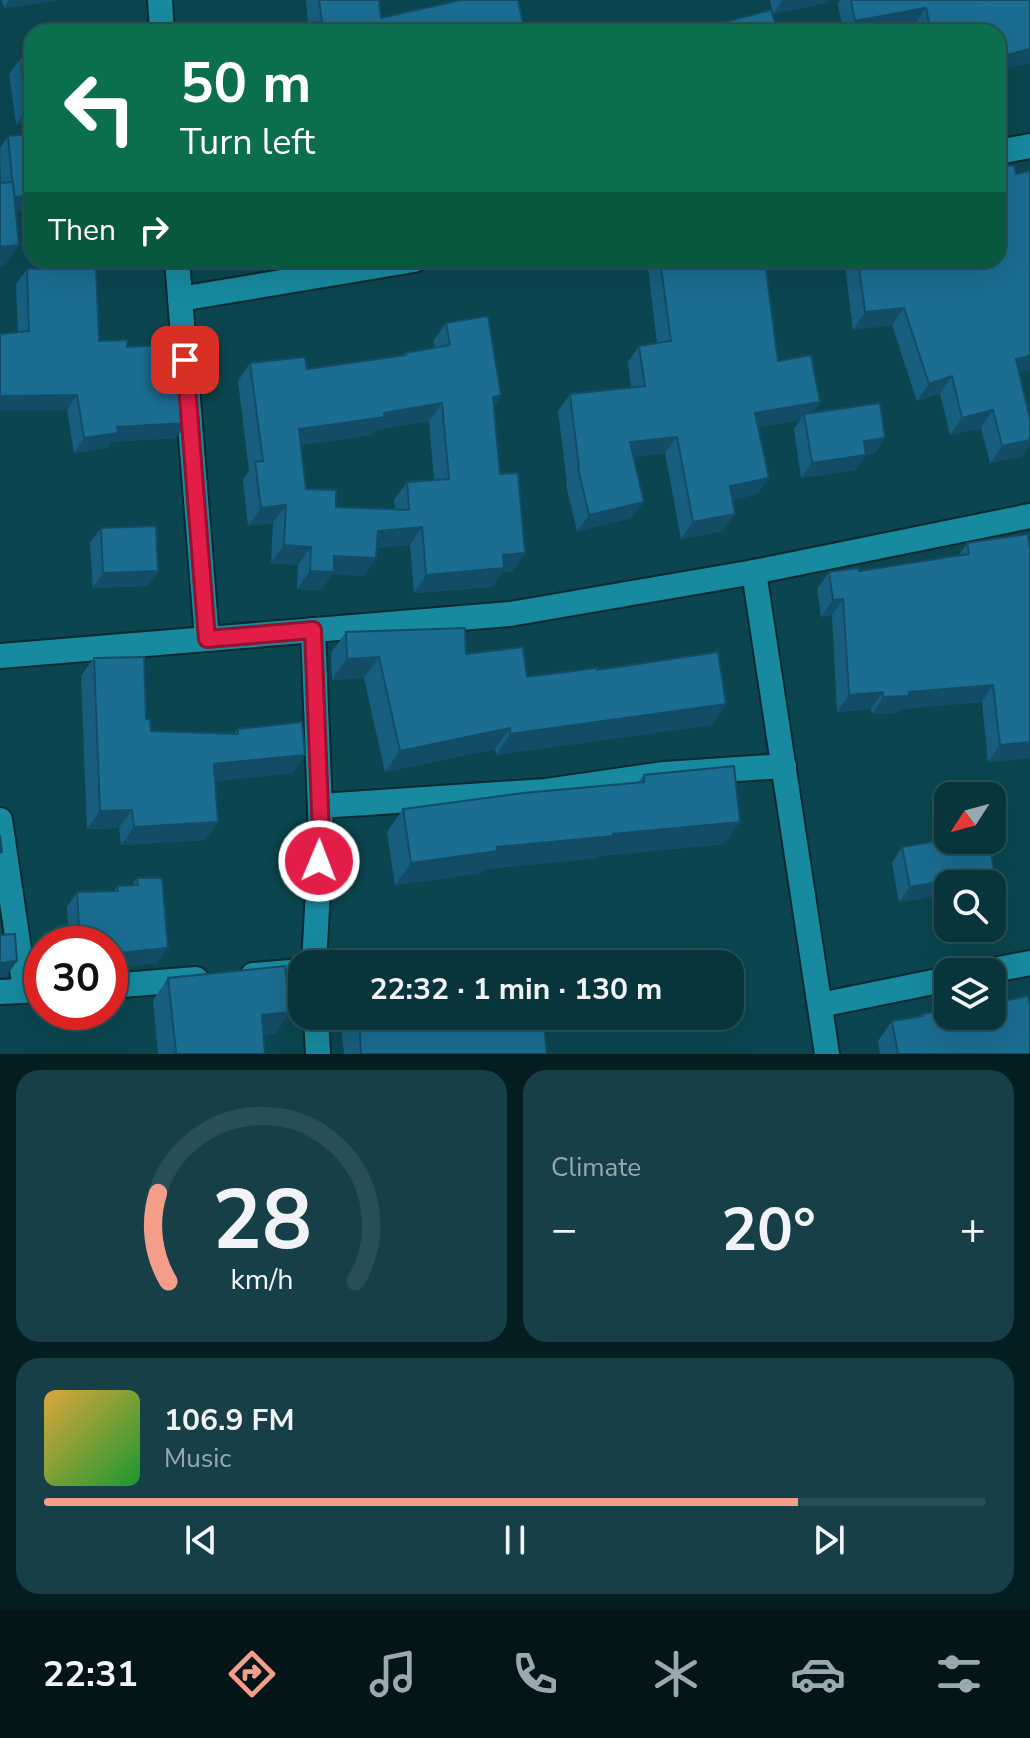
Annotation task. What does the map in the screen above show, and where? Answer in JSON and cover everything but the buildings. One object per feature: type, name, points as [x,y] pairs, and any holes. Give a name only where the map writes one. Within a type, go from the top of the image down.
[{"type":"street","points":[[160,0],[162,24]]},
{"type":"street","points":[[1006,150],[1030,146]]},
{"type":"street","points":[[178,268],[207,639]]},
{"type":"street","points":[[180,299],[366,268]]},
{"type":"street","points":[[0,656],[510,614],[754,572],[1030,516]]},
{"type":"street","points":[[754,572],[827,1054]]},
{"type":"street","points":[[313,630],[321,835],[315,950]]},
{"type":"street","points":[[320,806],[546,791],[664,774],[784,766]]},
{"type":"street","points":[[0,820],[24,944]]},
{"type":"street","points":[[1006,968],[1030,963]]},
{"type":"street","points":[[128,985],[288,972]]},
{"type":"street","points":[[820,1005],[934,982]]},
{"type":"street","points":[[0,992],[24,991]]},
{"type":"street","points":[[317,1030],[318,1054]]},
{"type":"route","points":[[185,360],[207,639],[313,630],[321,835],[319,861]]}]
